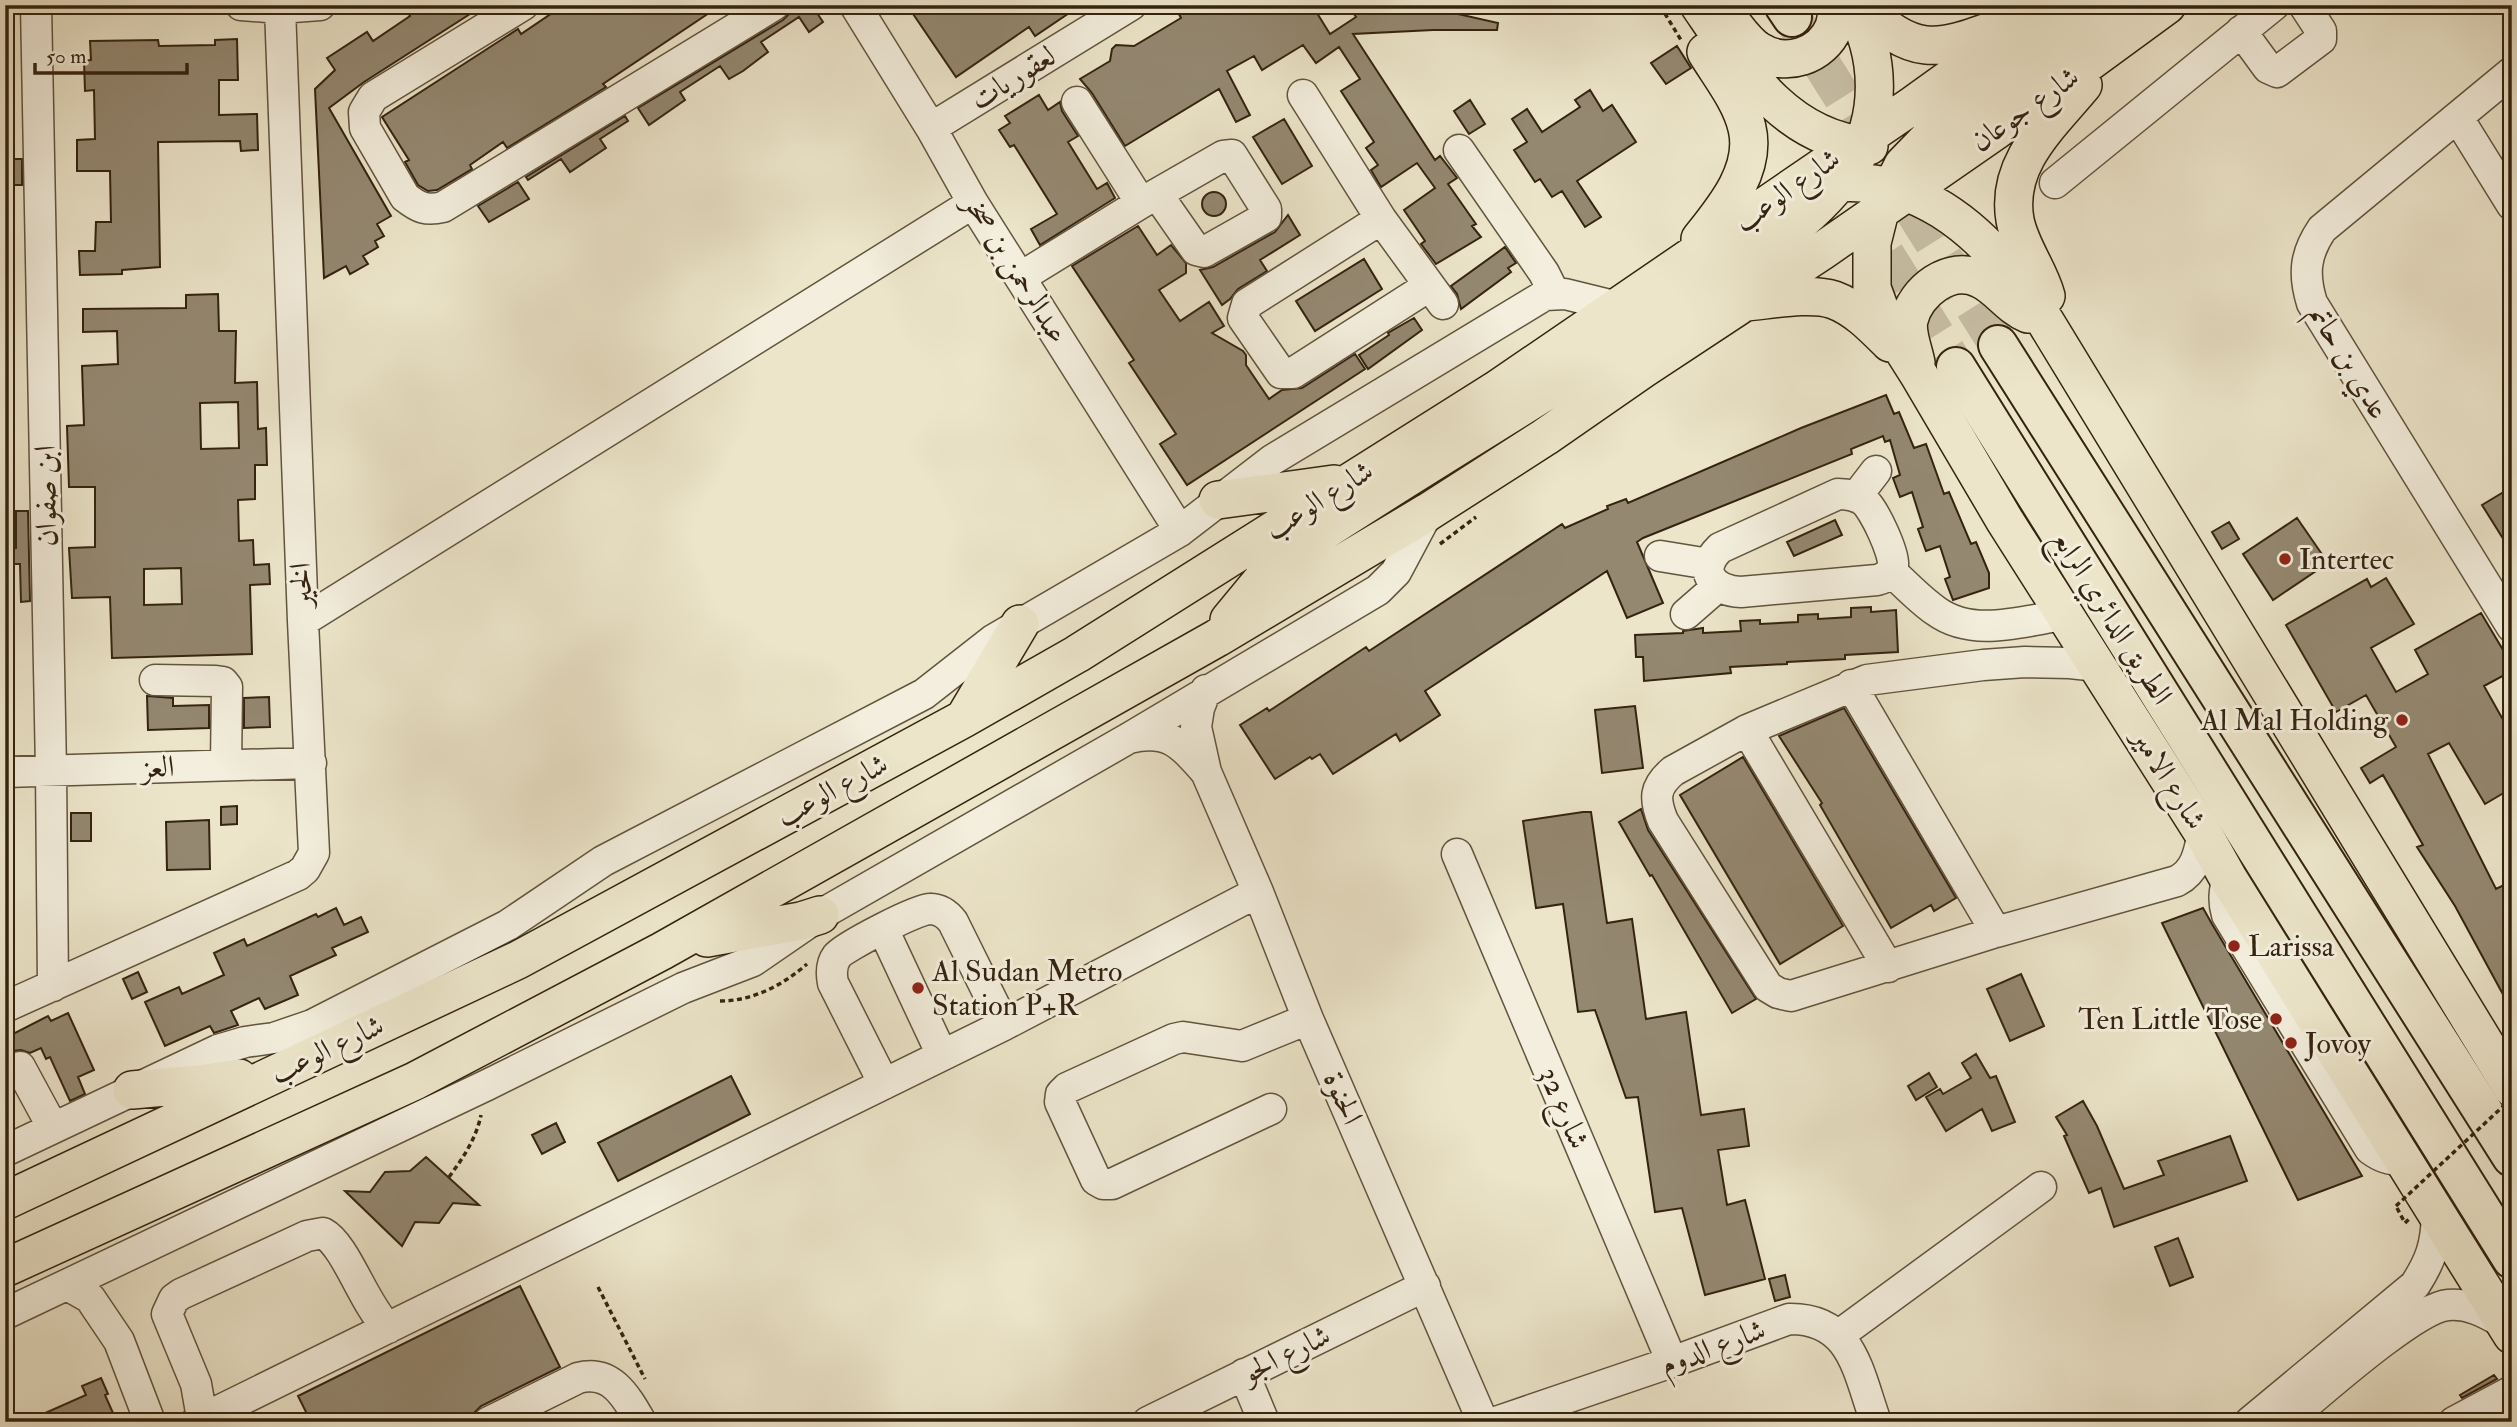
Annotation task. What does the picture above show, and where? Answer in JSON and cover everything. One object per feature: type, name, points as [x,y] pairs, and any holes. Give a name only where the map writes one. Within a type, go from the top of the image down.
[{"type":"highway","name":"الطريق الدائري الرابع","points":[[1998,345],[2512,1157]]},
{"type":"highway","name":"الطريق الدائري الرابع","points":[[1956,367],[2512,1259]]},
{"type":"main road","points":[[1678,265],[1736,190],[1748,151],[1748,130],[1741,112],[1700,41],[1693,26],[1689,5]]},
{"type":"main road","points":[[1699,5],[1744,70],[1766,96],[1808,129],[1828,138],[1890,148],[1919,146],[1995,131]]},
{"type":"main road","points":[[1717,5],[1757,50],[1771,57],[1786,59],[1815,51],[1826,40],[1834,27],[1839,5]]},
{"type":"main road","points":[[1217,638],[1240,605],[1267,574],[1298,548],[1633,336],[1794,228],[1821,204],[1839,181],[1861,142],[1873,105],[1875,74],[1863,24],[1852,5]]},
{"type":"main road","points":[[1859,5],[1896,36],[1911,43],[1931,46],[1977,37],[2048,8]]},
{"type":"main road","points":[[1893,196],[1903,166],[1919,146],[2107,5]]},
{"type":"main road","name":"شارع جوعان","points":[[1893,196],[1995,131],[2167,5]]},
{"type":"main road","points":[[1861,142],[2048,8]]},
{"type":"main road","points":[[2045,321],[2047,308],[2043,284],[2015,221],[2018,173],[2028,150],[2121,40]]},
{"type":"main road","name":"شارع الوعب","points":[[5,1201],[518,960],[965,718],[1077,654],[1496,390],[1861,142]]},
{"type":"main road","points":[[1766,205],[1796,191],[1839,181],[1893,196],[1960,223],[2008,268],[2045,321],[2509,1084]]},
{"type":"main road","name":"شارع الوعب","points":[[5,1268],[415,1081],[662,951],[1217,638],[1433,529],[1545,437],[1893,196]]},
{"type":"main road","name":"شارع الامير","points":[[1893,196],[1872,243],[1872,288],[1883,318],[2005,521],[2203,833],[2228,878],[2403,1160],[2421,1219],[2508,1329]]},
{"type":"main road","points":[[1919,375],[1909,322],[1916,302],[1930,286],[1945,278],[1965,275],[1979,278],[2016,308],[2045,321]]},
{"type":"main road","points":[[1743,302],[1787,298],[1833,300],[1875,327],[1919,375]]},
{"type":"main road","points":[[1219,500],[1345,483]]},
{"type":"main road","points":[[965,718],[1020,624]]},
{"type":"main road","points":[[662,951],[712,937],[820,915]]},
{"type":"main road","points":[[132,1090],[199,1084],[288,1067]]},
{"type":"street","name":"ابن صفوان","points":[[36,5],[53,986]]},
{"type":"street","points":[[241,5],[280,8],[320,5]]},
{"type":"street","points":[[523,5],[373,97],[364,112],[365,128],[405,197],[415,205],[427,211],[443,207],[774,5]]},
{"type":"street","name":"عبدالرحمن بن صخر","points":[[855,5],[974,203],[1180,531]]},
{"type":"street","name":"لعقوريات","points":[[931,128],[1132,5]]},
{"type":"street","points":[[2055,183],[2274,5]]},
{"type":"street","points":[[2241,31],[2268,68],[2277,72],[2321,39],[2321,31],[2304,5]]},
{"type":"street","name":"الخير","points":[[5,1007],[298,875],[305,869],[314,852],[280,8]]},
{"type":"street","name":"عدي بن حاتم","points":[[2512,72],[2322,229],[2311,246],[2306,264],[2306,284],[2312,303],[2512,626]]},
{"type":"street","points":[[1303,95],[1381,219],[1467,340]]},
{"type":"street","points":[[1021,277],[1149,198],[1077,102]]},
{"type":"street","points":[[2458,118],[2512,205]]},
{"type":"street","points":[[1459,150],[1544,273],[1554,293],[1618,307]]},
{"type":"street","points":[[303,621],[974,203]]},
{"type":"street","points":[[1381,219],[1247,304],[1243,318],[1281,373],[1293,373],[1441,301]]},
{"type":"street","name":"شارع الوعب","points":[[5,1151],[218,1050],[245,1042],[274,1038],[312,1025],[499,930],[524,916],[603,861],[924,694],[993,640],[1180,531],[1272,460],[1534,300],[1554,293]]},
{"type":"street","points":[[1856,497],[1876,471]]},
{"type":"street","points":[[1660,556],[1713,575],[1728,592],[1741,592],[1877,580],[1891,571],[1892,555],[1870,507],[1856,497],[1838,494],[1729,542],[1713,555],[1713,575],[1686,614]]},
{"type":"street","name":"شارع الوعب","points":[[5,1314],[487,1085],[683,988],[753,961],[820,915],[1129,738],[1388,582],[1433,529]]},
{"type":"street","points":[[1891,571],[1937,612],[1958,623],[1982,627],[2064,615]]},
{"type":"street","points":[[2098,666],[2048,661],[1983,665],[1867,680],[1851,685],[1747,730],[1673,771],[1662,780],[1657,793],[1657,807],[1663,821],[1768,987],[1777,993],[1791,996],[1996,932],[2177,881],[2186,876],[2194,866],[2203,833]]},
{"type":"street","points":[[155,680],[223,682],[227,687],[226,765]]},
{"type":"street","points":[[1851,685],[1996,932]]},
{"type":"street","name":"الحنوة","points":[[1206,691],[1199,708],[1196,727],[1206,772],[1258,892],[1308,1019],[1483,1422]]},
{"type":"street","points":[[1747,730],[1888,967]]},
{"type":"street","name":"الحنوة","points":[[1129,738],[1143,734],[1172,739],[1185,747],[1206,772]]},
{"type":"street","name":"العز","points":[[5,772],[311,763]]},
{"type":"street","name":"شارع 32","points":[[1457,854],[1672,1362]]},
{"type":"street","points":[[2228,878],[2221,918],[2370,1149],[2379,1156],[2403,1160]]},
{"type":"street","points":[[388,1328],[369,1305],[336,1244],[323,1233],[307,1236],[181,1294],[174,1299],[167,1314],[196,1384],[199,1420],[388,1328],[1004,1025],[1258,892]]},
{"type":"street","points":[[884,1084],[833,983],[831,974],[833,965],[844,950],[922,909],[931,908],[947,915],[953,922],[1004,1025]]},
{"type":"street","points":[[883,929],[942,1055]]},
{"type":"street","points":[[1271,1109],[1112,1184],[1103,1184],[1096,1180],[1060,1102],[1061,1094],[1067,1088],[1174,1039],[1183,1037],[1242,1046],[1308,1019]]},
{"type":"street","points":[[20,1067],[53,1128]]},
{"type":"street","points":[[1876,1422],[1849,1351],[1839,1335],[2041,1187]]},
{"type":"street","points":[[2250,1422],[2415,1285],[2432,1254],[2436,1239],[2421,1219]]},
{"type":"street","points":[[110,1264],[106,1294],[119,1329],[119,1340]]},
{"type":"street","points":[[67,1285],[90,1298],[119,1340],[150,1422]]},
{"type":"street","name":"شارع الجو","points":[[1148,1422],[1425,1286]]},
{"type":"street","points":[[2285,1422],[2426,1312],[2446,1305],[2466,1305],[2482,1310],[2508,1329]]},
{"type":"street","name":"شارع الدوم","points":[[1496,1422],[1789,1319],[1808,1319],[1825,1325],[1839,1335]]},
{"type":"street","points":[[1244,1374],[1264,1422]]},
{"type":"street","points":[[489,1422],[589,1375],[603,1377],[612,1382],[639,1409]]},
{"type":"street","points":[[2455,1422],[2500,1405]]},
{"type":"path","points":[[1664,5],[1664,12],[1684,45]]},
{"type":"path","points":[[1433,529],[1478,516]]},
{"type":"path","points":[[2421,1219],[2396,1206],[2509,1084]]},
{"type":"path","points":[[449,1177],[478,1131],[487,1085]]},
{"type":"path","points":[[598,1287],[639,1409]]},
{"type":"building","points":[[403,5],[484,5],[364,82],[329,108],[391,216],[377,224],[384,236],[375,241],[378,247],[363,256],[368,264],[350,274],[346,266],[324,278],[315,89],[335,70],[327,58],[367,32],[373,41],[410,16]]},
{"type":"building","points":[[564,5],[721,5],[603,84],[606,87],[507,148],[503,142],[470,165],[472,169],[437,190],[428,191],[418,185],[405,162],[409,160],[382,117],[518,29],[521,34]]},
{"type":"building","points":[[791,5],[817,5],[813,7],[823,22],[809,32],[799,17],[761,42],[768,52],[743,71],[729,79],[720,66],[680,92],[685,100],[649,125],[638,108],[783,20],[789,14]]},
{"type":"building","points":[[907,5],[1081,5],[1035,36],[1029,27],[956,77]]},
{"type":"building","points":[[1174,5],[1312,5],[1330,34],[1356,17],[1348,5],[1402,5],[1436,9],[1498,23],[1497,30],[1353,34],[1435,160],[1440,156],[1457,178],[1448,184],[1476,224],[1472,226],[1481,237],[1436,264],[1421,244],[1425,241],[1404,210],[1435,188],[1417,163],[1381,187],[1371,170],[1378,165],[1366,148],[1374,142],[1341,91],[1360,79],[1339,47],[1316,63],[1303,45],[1262,70],[1254,56],[1227,71],[1250,115],[1236,122],[1219,89],[1125,146],[1092,93],[1080,79],[1110,61],[1112,49],[1116,45],[1134,46],[1181,18]]},
{"type":"building","points":[[237,39],[238,80],[219,80],[219,115],[257,114],[258,150],[241,151],[240,141],[158,142],[160,267],[122,270],[122,274],[80,275],[79,251],[95,251],[96,222],[111,222],[110,171],[77,171],[77,140],[95,139],[94,90],[85,91],[84,61],[91,60],[90,41],[158,40],[159,46],[215,45],[215,40]]},
{"type":"building","points":[[1677,46],[1691,68],[1666,84],[1651,63]]},
{"type":"building","points":[[1590,90],[1603,111],[1612,105],[1636,142],[1577,181],[1601,217],[1585,227],[1562,191],[1552,197],[1540,179],[1535,182],[1514,150],[1527,142],[1512,119],[1527,109],[1542,132],[1580,107],[1575,100]]},
{"type":"building","points":[[1039,95],[1048,110],[1060,102],[1062,111],[1078,136],[1068,142],[1097,189],[1107,183],[1115,198],[1040,245],[1031,229],[1057,214],[1014,145],[1010,147],[999,130],[1010,123],[1005,116]]},
{"type":"building","points":[[1470,100],[1485,124],[1469,134],[1454,111]]},
{"type":"building","points":[[625,116],[628,121],[600,139],[606,148],[570,172],[561,159],[528,180],[526,177]]},
{"type":"building","points":[[1284,119],[1312,166],[1282,184],[1253,137]]},
{"type":"building","points":[[8,159],[22,159],[22,185],[9,185]]},
{"type":"building","points":[[518,182],[529,199],[489,222],[478,206]]},
{"type":"building","points":[[1214,192],[1222,196],[1226,204],[1222,212],[1214,216],[1206,212],[1202,204],[1206,196]]},
{"type":"building","points":[[1288,215],[1300,235],[1260,260],[1267,271],[1238,289],[1222,305],[1200,270],[1213,267],[1275,232]]},
{"type":"building","points":[[1138,226],[1157,255],[1171,245],[1186,263],[1186,273],[1159,290],[1180,321],[1209,302],[1224,326],[1212,333],[1243,351],[1246,365],[1269,399],[1282,390],[1302,388],[1355,354],[1365,369],[1187,485],[1160,444],[1176,434],[1129,363],[1134,360],[1072,266]]},
{"type":"building","points":[[1505,247],[1516,263],[1508,268],[1511,272],[1461,309],[1457,294],[1451,286]]},
{"type":"building","points":[[1364,259],[1382,289],[1315,331],[1296,301]]},
{"type":"building","points":[[218,294],[219,331],[236,331],[235,383],[257,382],[258,429],[266,428],[267,465],[255,465],[255,499],[238,500],[239,541],[253,540],[254,565],[269,564],[270,584],[250,585],[252,654],[112,658],[110,597],[72,598],[69,548],[95,547],[95,487],[69,487],[67,426],[84,425],[82,366],[118,364],[117,331],[83,332],[83,309],[186,308],[186,295]],"holes":[[[238,402],[239,448],[201,449],[200,403]],[[181,568],[182,604],[144,605],[144,569]]]},
{"type":"building","points":[[1414,318],[1422,330],[1368,369],[1359,355]]},
{"type":"building","points":[[1886,395],[1894,414],[1899,412],[1914,448],[1926,444],[1944,494],[1949,492],[1971,544],[1976,542],[1989,573],[1989,588],[1953,600],[1945,579],[1950,577],[1940,546],[1926,551],[1918,529],[1923,527],[1912,492],[1900,497],[1893,478],[1900,475],[1890,440],[1885,442],[1883,436],[1851,449],[1852,454],[1643,538],[1637,542],[1663,603],[1627,618],[1607,571],[1425,691],[1440,715],[1400,741],[1396,734],[1333,774],[1320,754],[1312,759],[1310,757],[1275,779],[1240,725],[1267,708],[1269,711],[1366,647],[1369,651],[1562,524],[1565,528],[1608,509],[1607,506],[1626,499],[1628,503],[1801,428]]},
{"type":"building","points":[[2512,487],[2512,553],[2482,505]]},
{"type":"building","points":[[16,511],[28,511],[30,601],[21,602],[20,564],[5,564],[5,549],[16,548]]},
{"type":"building","name":"Intertec","points":[[2297,518],[2328,563],[2273,600],[2243,554]]},
{"type":"building","points":[[1835,520],[1842,535],[1794,556],[1787,542]]},
{"type":"building","points":[[2229,522],[2239,539],[2222,549],[2212,532]]},
{"type":"building","points":[[2386,578],[2414,624],[2371,648],[2396,692],[2428,674],[2415,650],[2481,613],[2512,665],[2512,671],[2484,686],[2502,718],[2512,713],[2512,788],[2485,804],[2449,743],[2428,754],[2496,889],[2512,881],[2512,1011],[2455,906],[2417,847],[2423,845],[2383,775],[2370,783],[2361,768],[2396,747],[2366,695],[2336,712],[2286,625],[2367,579],[2371,587]]},
{"type":"building","points":[[1871,607],[1871,612],[1896,610],[1898,652],[1845,655],[1845,659],[1730,667],[1731,673],[1644,681],[1643,657],[1636,657],[1635,635],[1683,633],[1703,628],[1703,633],[1741,631],[1740,621],[1760,620],[1760,624],[1798,622],[1798,615],[1818,614],[1818,619],[1851,617],[1851,608]]},
{"type":"building","points":[[147,696],[173,698],[173,706],[209,705],[209,728],[148,730]]},
{"type":"building","points":[[269,697],[270,727],[244,728],[244,698]]},
{"type":"building","points":[[1635,706],[1643,768],[1602,773],[1595,710]]},
{"type":"building","points":[[1844,708],[1956,898],[1934,911],[1931,905],[1891,928],[1820,805],[1822,803],[1779,736]]},
{"type":"building","points":[[1743,757],[1843,926],[1780,964],[1680,795]]},
{"type":"building","points":[[237,806],[237,824],[221,825],[221,807]]},
{"type":"building","points":[[1641,809],[1648,830],[1756,999],[1732,1013],[1619,822]]},
{"type":"building","points":[[1591,812],[1607,923],[1632,919],[1646,1019],[1686,1012],[1701,1115],[1744,1109],[1749,1146],[1718,1150],[1727,1205],[1745,1200],[1765,1279],[1705,1295],[1682,1208],[1655,1212],[1638,1097],[1626,1098],[1595,1010],[1578,1012],[1563,904],[1536,908],[1523,821]]},
{"type":"building","points":[[71,813],[91,813],[91,841],[71,841]]},
{"type":"building","points":[[209,820],[210,869],[167,870],[166,822]]},
{"type":"building","points":[[336,908],[344,925],[361,917],[368,932],[332,948],[336,955],[290,976],[298,995],[265,1009],[259,998],[231,1011],[238,1025],[214,1033],[210,1026],[165,1046],[145,1002],[179,987],[182,994],[224,975],[214,953],[244,939],[247,946],[316,914],[318,917]]},
{"type":"building","points":[[2203,908],[2362,1176],[2298,1200],[2162,923]]},
{"type":"building","points":[[138,972],[147,992],[132,999],[123,979]]},
{"type":"building","points":[[2021,974],[2044,1026],[2010,1041],[1987,989]]},
{"type":"building","points":[[68,1013],[94,1070],[78,1077],[85,1094],[70,1101],[50,1057],[46,1059],[41,1048],[30,1053],[12,1051],[5,1058],[5,1038],[48,1016],[51,1021]]},
{"type":"building","points":[[1976,1054],[1990,1078],[1996,1076],[2015,1122],[1992,1131],[1982,1109],[1946,1131],[1926,1097],[1940,1089],[1943,1094],[1971,1078],[1962,1063]]},
{"type":"building","points":[[1929,1073],[1937,1087],[1916,1100],[1908,1086]]},
{"type":"building","points":[[731,1076],[750,1114],[618,1181],[598,1143]]},
{"type":"building","points":[[2083,1101],[2097,1126],[2124,1189],[2164,1175],[2158,1161],[2230,1136],[2247,1181],[2114,1227],[2101,1188],[2089,1193],[2064,1136],[2067,1135],[2056,1117]]},
{"type":"building","points":[[556,1123],[565,1142],[542,1154],[532,1135]]},
{"type":"building","points":[[426,1157],[479,1205],[453,1203],[439,1223],[415,1222],[402,1246],[345,1191],[370,1192],[385,1172],[410,1171]]},
{"type":"building","points":[[2178,1238],[2193,1277],[2170,1286],[2155,1247]]},
{"type":"building","points":[[1785,1275],[1790,1297],[1775,1301],[1769,1279]]},
{"type":"building","points":[[520,1286],[560,1367],[481,1406],[474,1413],[472,1422],[311,1422],[298,1396]]},
{"type":"building","points":[[2494,1375],[2497,1379],[2462,1398],[2460,1395]]},
{"type":"building","points":[[101,1378],[117,1422],[25,1422],[86,1395],[82,1386]]},
{"type":"tunnel","points":[[1792,17],[1998,345]]},
{"type":"tunnel","points":[[1825,158],[1956,367]]},
{"type":"place","name":"Intertec","points":[[2285,559]]},
{"type":"place","name":"Al Mal Holding","points":[[2402,720]]},
{"type":"place","name":"Larissa","points":[[2234,946]]},
{"type":"place","name":"Al Sudan Metro Station P+R","points":[[918,988]]},
{"type":"place","name":"Ten Little Tose","points":[[2276,1019]]},
{"type":"place","name":"Jovoy","points":[[2291,1043]]}]
